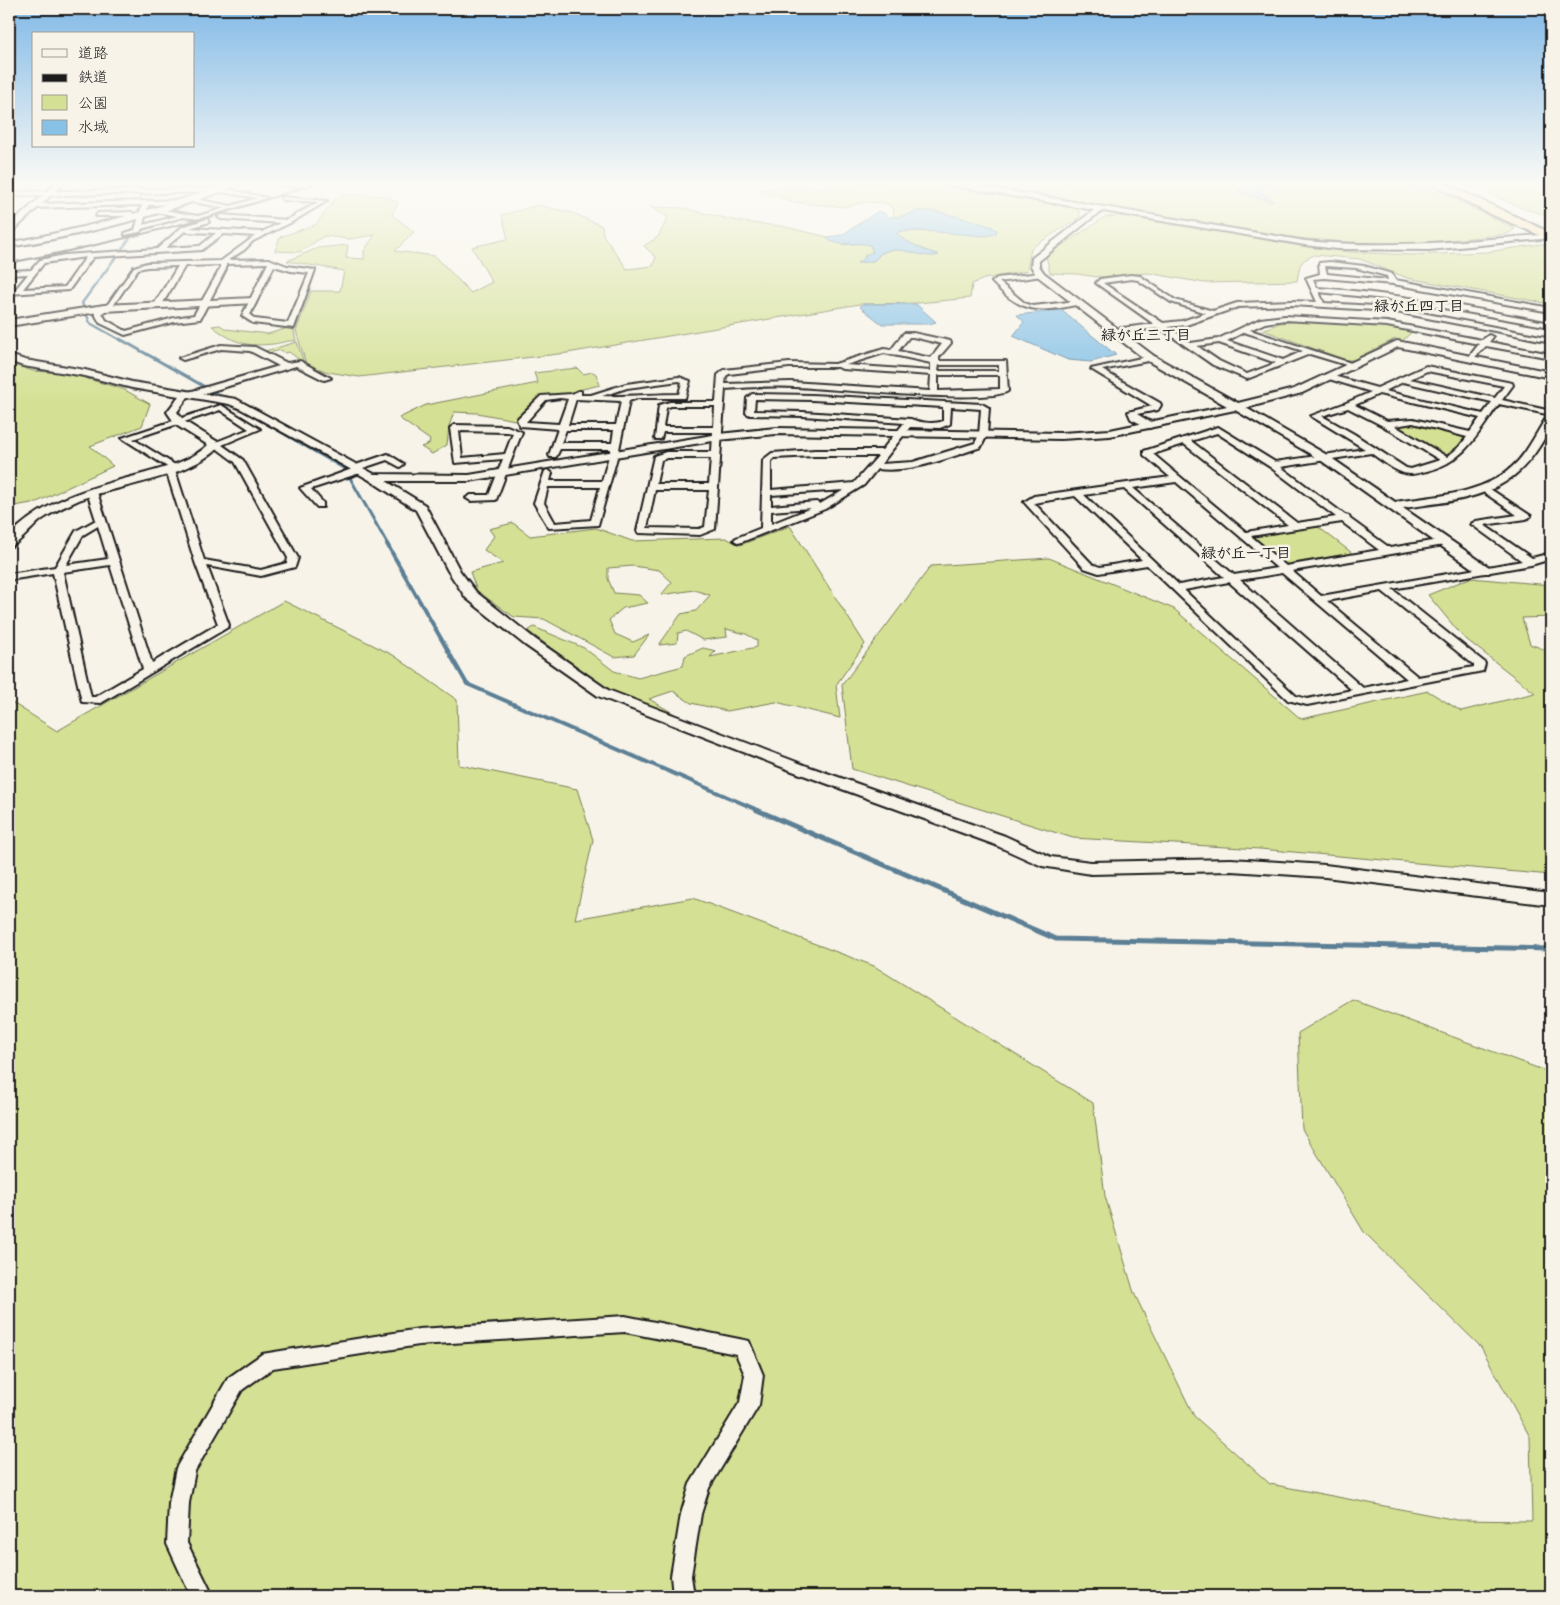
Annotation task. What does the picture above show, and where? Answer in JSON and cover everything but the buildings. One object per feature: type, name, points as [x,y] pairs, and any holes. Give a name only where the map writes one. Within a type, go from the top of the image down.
[{"type":"street","points":[[17,292],[42,261],[56,258]]},
{"type":"street","points":[[9,292],[67,289],[89,258]]},
{"type":"street","points":[[223,262],[228,258]]},
{"type":"street","points":[[1038,258],[1035,266],[1040,275],[1150,358],[1285,434],[1323,458],[1484,570]]},
{"type":"street","points":[[223,262],[223,269],[197,317],[174,320],[126,333],[103,321],[98,312],[111,305],[136,268],[147,265],[223,262],[269,261],[272,262],[283,268],[314,272],[291,326],[253,320],[246,316],[272,262]]},
{"type":"street","points":[[157,306],[183,264]]},
{"type":"street","points":[[1324,276],[1321,264],[1354,265],[1369,267],[1390,275],[1393,282]]},
{"type":"street","points":[[9,274],[32,272]]},
{"type":"street","points":[[1040,275],[997,280],[994,282],[1024,305],[1033,308],[1078,303]]},
{"type":"street","points":[[1334,320],[1308,278],[1324,276],[1393,282],[1551,310]]},
{"type":"street","points":[[1214,313],[1173,301],[1140,278],[1132,277],[1100,281],[1100,283],[1216,363],[1247,377],[1310,351]]},
{"type":"street","points":[[1315,290],[1383,294],[1551,325]]},
{"type":"street","points":[[9,323],[104,308],[253,301]]},
{"type":"street","points":[[1114,331],[1183,323],[1237,305],[1264,303],[1391,309],[1551,340]]},
{"type":"street","points":[[1472,358],[1518,304]]},
{"type":"street","points":[[1190,345],[1220,342],[1270,320],[1284,318],[1387,324],[1551,356]]},
{"type":"street","points":[[1244,330],[1353,364]]},
{"type":"street","points":[[893,352],[907,335],[947,343],[935,357],[933,373],[934,392]]},
{"type":"street","points":[[1220,342],[1284,363]]},
{"type":"street","points":[[873,466],[896,467],[918,464],[978,445],[984,435],[985,408],[982,406],[916,404],[803,396],[755,396],[751,398],[750,413],[857,418],[984,435],[1089,435],[1150,425],[1236,407],[1298,391],[1397,344],[1551,375]]},
{"type":"street","points":[[183,358],[221,347],[257,350],[286,366]]},
{"type":"street","points":[[716,456],[666,455],[657,458],[642,531],[700,532],[710,529],[713,487],[716,456],[718,433],[720,404],[723,388],[722,375],[727,372],[789,365],[821,376],[934,392],[994,393],[1004,391],[1003,363],[938,363],[884,351],[835,366],[821,376],[723,388]]},
{"type":"street","points":[[9,358],[23,363],[70,370],[132,385],[232,401],[420,508],[454,571],[471,595],[537,647],[602,693],[801,769],[999,840],[1048,862],[1091,868],[1231,864],[1325,871],[1551,899]]},
{"type":"street","points":[[1150,358],[1095,369],[1157,405],[1155,408],[1132,412],[1134,417],[1150,425]]},
{"type":"street","points":[[200,562],[262,572],[291,566],[292,558],[239,460],[179,422],[172,412],[189,393],[297,363],[327,378]]},
{"type":"street","points":[[835,366],[933,373],[1003,373]]},
{"type":"street","points":[[1426,368],[1509,385],[1462,449],[1452,458],[1435,466],[1411,472],[1403,470],[1315,416],[1349,405],[1401,379],[1426,368]]},
{"type":"street","points":[[553,455],[577,393],[626,381],[679,375],[686,371]]},
{"type":"street","points":[[1329,376],[1377,391],[1485,417]]},
{"type":"street","points":[[593,399],[595,395],[626,386],[679,379],[686,381],[682,396],[638,396],[625,399],[593,399],[574,397],[544,398],[521,420],[523,424],[619,428]]},
{"type":"street","points":[[1401,379],[1551,413]]},
{"type":"street","points":[[803,396],[803,414]]},
{"type":"street","points":[[548,473],[539,503],[552,526],[595,523],[606,484],[625,399]]},
{"type":"street","points":[[857,418],[863,400]]},
{"type":"street","points":[[720,404],[670,404],[662,407],[658,434],[940,425],[946,422],[947,405]]},
{"type":"street","points":[[739,540],[827,504],[861,483],[907,426],[916,404]]},
{"type":"street","points":[[1349,405],[1386,424],[1446,460]]},
{"type":"street","points":[[9,543],[19,530],[42,513],[92,492],[173,469],[207,454],[215,444],[256,429],[220,408],[126,438],[173,469],[200,562],[224,625],[97,702],[86,700],[58,571],[79,533],[101,521]]},
{"type":"street","points":[[1392,506],[1447,497],[1484,488],[1516,470],[1551,419]]},
{"type":"street","points":[[1386,424],[1413,420],[1472,435]]},
{"type":"street","points":[[471,498],[493,498],[502,472],[509,456],[518,432],[454,428],[458,461],[509,456]]},
{"type":"street","points":[[1388,552],[1346,518],[1273,465],[1218,430],[1147,453],[1416,681]]},
{"type":"street","points":[[357,472],[453,478],[502,472],[614,450],[718,433]]},
{"type":"street","points":[[1184,440],[1295,526]]},
{"type":"street","points":[[557,446],[614,450]]},
{"type":"street","points":[[1273,465],[1373,450]]},
{"type":"street","points":[[766,529],[767,460],[772,456],[815,453],[884,453]]},
{"type":"street","points":[[320,505],[306,488],[357,472],[388,457],[400,464]]},
{"type":"street","points":[[1149,562],[1099,570],[1088,566],[1029,502],[1034,499],[1177,479]]},
{"type":"street","points":[[545,484],[606,484]]},
{"type":"street","points":[[766,493],[855,486]]},
{"type":"street","points":[[1126,486],[1361,692]]},
{"type":"street","points":[[651,487],[713,487]]},
{"type":"street","points":[[1484,488],[1526,516],[1476,524],[1531,562]]},
{"type":"street","points":[[92,492],[149,670]]},
{"type":"street","points":[[1077,493],[1292,698],[1307,702],[1479,669],[1480,664],[1384,588]]},
{"type":"street","points":[[766,509],[827,504]]},
{"type":"street","points":[[1243,536],[1346,518]]},
{"type":"street","points":[[1177,588],[1444,542]]},
{"type":"street","points":[[1318,599],[1531,562],[1551,556]]},
{"type":"street","points":[[9,577],[114,561]]},
{"type":"street","points":[[202,1596],[177,1544],[179,1503],[186,1468],[235,1384],[269,1360],[419,1337],[625,1324],[742,1348],[754,1375],[750,1405],[700,1484],[691,1514],[681,1576],[684,1596]]},
{"type":"green space","points":[[294,258],[437,258],[471,293],[492,282],[478,258],[619,258],[627,269],[653,266],[656,258],[865,258],[858,263],[873,261],[876,258],[1029,258],[1027,271],[984,279],[972,284],[970,298],[918,303],[860,304],[567,353],[359,377],[328,372],[306,364],[296,331],[311,291],[340,291],[344,271],[287,261]]},
{"type":"green space","points":[[1046,258],[1308,258],[1300,265],[1297,281],[1205,283],[1148,273],[1098,277],[1050,273]]},
{"type":"green space","points":[[1347,258],[1551,258],[1551,304],[1407,278],[1360,259]]},
{"type":"green space","points":[[1301,321],[1390,326],[1414,330],[1402,341],[1395,339],[1353,360],[1345,360],[1263,330],[1279,323]]},
{"type":"green space","points":[[220,325],[226,329],[268,334],[295,326],[296,341],[264,345],[248,344],[234,340],[212,326]]},
{"type":"green space","points":[[297,342],[304,363],[289,352],[285,353],[281,350],[269,353],[265,351]]},
{"type":"green space","points":[[9,363],[33,371],[67,373],[123,389],[150,404],[142,426],[90,446],[113,466],[37,502],[9,507]]},
{"type":"green space","points":[[577,368],[583,374],[593,372],[596,374],[600,385],[574,391],[570,395],[538,397],[515,420],[477,413],[454,412],[449,426],[447,445],[432,454],[421,447],[429,444],[430,440],[399,418],[426,405],[538,383],[534,373]]},
{"type":"green space","points":[[1407,422],[1466,436],[1457,450],[1448,457],[1442,456],[1396,427],[1396,425]]},
{"type":"green space","points":[[513,523],[530,536],[596,528],[632,541],[726,538],[740,545],[790,526],[865,644],[836,685],[840,718],[776,702],[727,711],[691,703],[673,691],[649,699],[678,716],[607,689],[528,631],[534,627],[584,648],[614,671],[638,678],[683,666],[685,656],[703,648],[716,651],[710,657],[757,647],[757,640],[746,634],[726,629],[727,637],[703,640],[686,631],[678,633],[677,643],[659,645],[681,614],[696,611],[710,595],[694,590],[661,595],[672,582],[659,570],[633,566],[608,568],[608,579],[614,593],[639,595],[648,603],[623,608],[609,620],[615,634],[633,642],[649,635],[634,655],[614,657],[544,619],[514,617],[477,591],[470,572],[503,563],[484,550],[494,536],[489,529]]},
{"type":"green space","points":[[1317,526],[1352,553],[1288,564],[1282,563],[1252,538],[1254,536]]},
{"type":"green space","points":[[1049,558],[1174,609],[1301,719],[1428,691],[1461,711],[1535,693],[1462,636],[1428,595],[1470,578],[1551,585],[1551,617],[1522,618],[1530,644],[1551,652],[1551,875],[1260,849],[1073,838],[852,769],[842,685],[931,566]]},
{"type":"green space","points":[[284,601],[393,655],[457,700],[459,765],[577,789],[593,840],[575,919],[693,898],[874,966],[1093,1103],[1105,1196],[1134,1293],[1194,1416],[1270,1484],[1457,1520],[1532,1521],[1530,1437],[1481,1347],[1364,1232],[1302,1129],[1298,1033],[1353,1000],[1551,1073],[1551,1596],[9,1596],[9,704],[11,702],[57,731]]},
{"type":"water","points":[[865,258],[877,258],[873,261],[857,263]]},
{"type":"water","points":[[863,304],[916,304],[936,322],[929,324],[882,324],[860,307]]},
{"type":"water","points":[[1061,310],[1116,355],[1091,362],[1068,360],[1013,336],[1024,322],[1017,315]]},
{"type":"waterway","points":[[115,258],[82,303],[90,323],[122,341]]},
{"type":"waterway","points":[[120,339],[221,396]]},
{"type":"waterway","points":[[240,408],[345,469],[388,545]]},
{"type":"waterway","points":[[387,544],[467,684],[760,811]]},
{"type":"waterway","points":[[757,810],[1056,939],[1551,949]]},
{"type":"railway","points":[[9,263],[34,258]]},
{"type":"district","name":"緑が丘四丁目","points":[[1419,306]]},
{"type":"district","name":"緑が丘三丁目","points":[[1146,335]]},
{"type":"district","name":"緑が丘一丁目","points":[[1246,553]]}]
